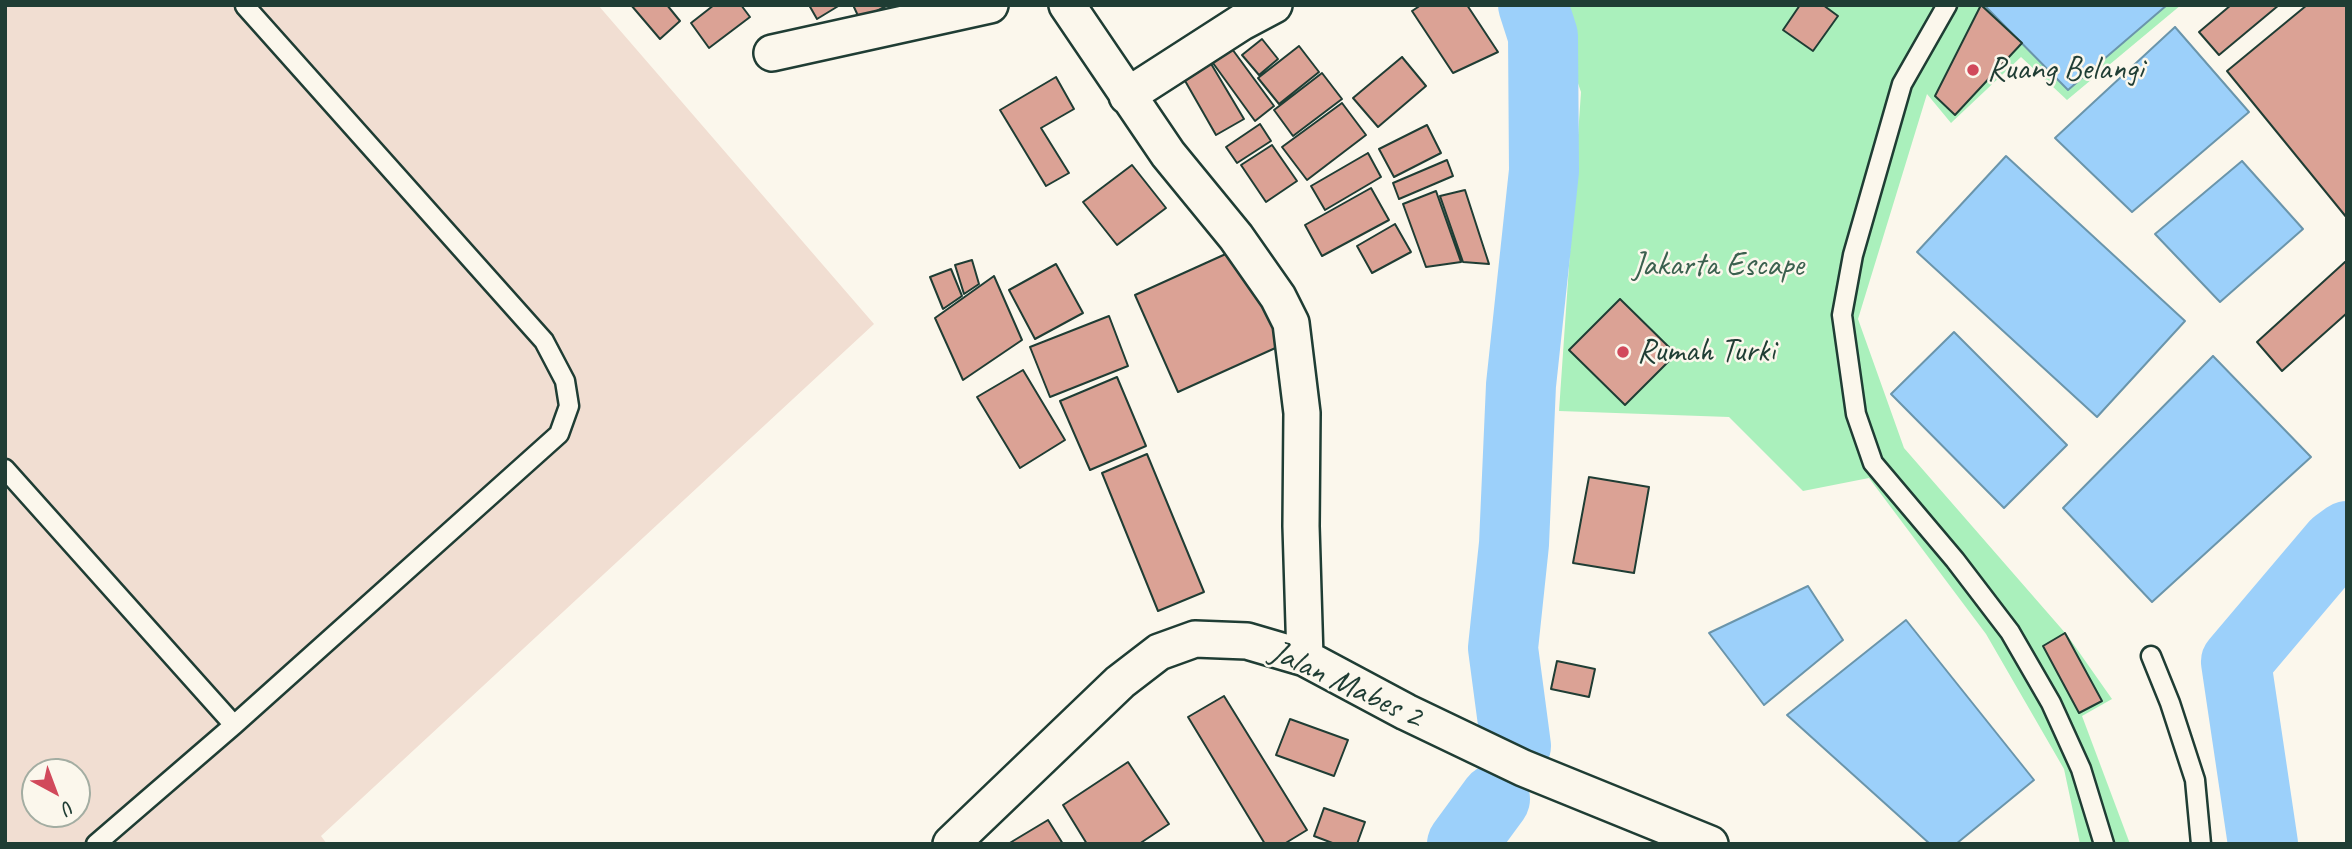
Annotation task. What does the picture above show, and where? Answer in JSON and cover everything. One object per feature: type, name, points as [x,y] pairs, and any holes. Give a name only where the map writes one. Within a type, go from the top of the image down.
[{"type":"street","points":[[772,53],[990,5]]},
{"type":"street","points":[[1067,5],[1168,154],[1236,237],[1278,297],[1291,323],[1302,413],[1301,526],[1305,658]]},
{"type":"street","points":[[1127,96],[1242,22],[1274,5]]},
{"type":"street","name":"Jalan Mabes 2","points":[[951,844],[1121,682],[1159,652],[1195,639],[1247,641],[1305,658],[1406,712],[1522,768],[1710,844]]},
{"type":"lane","points":[[1947,5],[1902,84],[1853,255],[1842,315],[1856,414],[1873,463],[1971,580],[2010,632],[2044,691],[2081,769],[2104,844]]},
{"type":"lane","points":[[96,844],[234,725],[559,434],[569,406],[565,381],[544,341],[245,6]]},
{"type":"lane","points":[[5,469],[234,725]]},
{"type":"lane","points":[[2151,656],[2171,703],[2195,780],[2201,844]]},
{"type":"shaded area","points":[[5,5],[598,5],[874,324],[321,836],[327,844],[5,844]]},
{"type":"green space","name":"Jakarta Escape","points":[[1551,5],[2181,5],[2067,100],[2021,57],[1951,123],[1927,94],[1858,319],[1904,448],[2067,635],[2112,699],[2082,716],[2130,844],[2080,844],[2064,769],[1986,634],[1869,478],[1803,491],[1729,417],[1559,411],[1581,92]]},
{"type":"water","points":[[1984,5],[2167,5],[2068,90]]},
{"type":"water","points":[[2175,27],[2249,112],[2132,212],[2055,138]]},
{"type":"water","points":[[2006,156],[2185,321],[2097,417],[1917,252]]},
{"type":"water","points":[[2242,161],[2303,229],[2220,302],[2155,234]]},
{"type":"water","points":[[1954,332],[2067,445],[2004,508],[1891,394]]},
{"type":"water","points":[[2213,356],[2311,457],[2152,602],[2063,508]]},
{"type":"water","points":[[1808,586],[1843,640],[1764,705],[1709,633]]},
{"type":"water","points":[[1906,620],[2034,780],[1956,844],[1930,844],[1787,715]]},
{"type":"building","points":[[631,5],[667,5],[680,21],[660,39]]},
{"type":"building","points":[[714,5],[741,5],[750,17],[709,48],[691,23]]},
{"type":"building","points":[[809,5],[840,5],[817,19]]},
{"type":"building","points":[[853,5],[888,5],[860,20]]},
{"type":"building","points":[[1421,5],[1467,5],[1498,52],[1453,73],[1412,11]]},
{"type":"building","points":[[1800,5],[1823,5],[1838,16],[1813,51],[1783,30]]},
{"type":"building","name":"Ruang Belangi","points":[[1981,5],[2022,43],[1955,115],[1935,96]]},
{"type":"building","points":[[2231,5],[2279,5],[2219,55],[2199,32]]},
{"type":"building","points":[[2307,5],[2347,5],[2347,218],[2227,71]]},
{"type":"building","points":[[1224,38],[1274,106],[1255,121],[1205,52]]},
{"type":"building","points":[[1262,39],[1278,59],[1259,75],[1242,55]]},
{"type":"building","points":[[1299,46],[1319,72],[1279,104],[1258,78]]},
{"type":"building","points":[[1207,57],[1244,119],[1216,135],[1180,72]]},
{"type":"building","points":[[1402,57],[1426,86],[1378,127],[1353,98]]},
{"type":"building","points":[[1322,73],[1342,99],[1293,136],[1274,110]]},
{"type":"building","points":[[1056,77],[1074,109],[1041,128],[1069,173],[1046,186],[1000,110]]},
{"type":"building","points":[[1342,103],[1366,135],[1307,180],[1282,147]]},
{"type":"building","points":[[1260,124],[1271,141],[1237,163],[1226,147]]},
{"type":"building","points":[[1427,125],[1441,153],[1394,177],[1379,149]]},
{"type":"building","points":[[1272,145],[1297,181],[1266,202],[1241,165]]},
{"type":"building","points":[[1368,153],[1381,177],[1325,210],[1311,186]]},
{"type":"building","points":[[1447,160],[1453,176],[1399,199],[1393,183]]},
{"type":"building","points":[[1132,165],[1166,208],[1117,245],[1083,202]]},
{"type":"building","points":[[1371,188],[1389,220],[1322,256],[1305,225]]},
{"type":"building","points":[[1465,190],[1489,264],[1463,262],[1440,196]]},
{"type":"building","points":[[1436,191],[1461,262],[1426,267],[1403,204]]},
{"type":"building","points":[[1395,224],[1411,252],[1372,273],[1357,246]]},
{"type":"building","points":[[1239,248],[1282,345],[1178,392],[1135,295]]},
{"type":"building","points":[[972,260],[979,284],[964,294],[955,265]]},
{"type":"building","points":[[2345,262],[2347,313],[2282,371],[2257,342]]},
{"type":"building","points":[[1056,264],[1083,313],[1035,339],[1009,290]]},
{"type":"building","points":[[951,269],[962,296],[943,309],[930,277]]},
{"type":"building","points":[[994,276],[1022,340],[963,380],[935,318]]},
{"type":"building","name":"Rumah Turki","points":[[1620,299],[1676,354],[1625,405],[1569,350]]},
{"type":"building","points":[[1109,316],[1128,366],[1050,397],[1030,347]]},
{"type":"building","points":[[1023,370],[1065,440],[1020,468],[977,397]]},
{"type":"building","points":[[1117,377],[1146,446],[1090,470],[1060,401]]},
{"type":"building","points":[[1147,454],[1204,592],[1158,611],[1102,473]]},
{"type":"building","points":[[1589,477],[1649,487],[1634,573],[1573,563]]},
{"type":"building","points":[[2065,633],[2102,701],[2079,713],[2043,646]]},
{"type":"building","points":[[1557,661],[1595,669],[1589,697],[1551,689]]},
{"type":"building","points":[[1224,696],[1307,830],[1284,844],[1265,844],[1188,717]]},
{"type":"building","points":[[1290,719],[1348,740],[1334,776],[1276,755]]},
{"type":"building","points":[[1128,762],[1169,824],[1139,844],[1087,844],[1063,805]]},
{"type":"building","points":[[1324,808],[1365,822],[1357,844],[1335,844],[1314,836]]},
{"type":"building","points":[[1048,820],[1063,844],[1008,844]]},
{"type":"waterway","points":[[1516,746],[1503,648],[1514,544],[1521,385],[1544,171],[1543,36],[1533,5]]},
{"type":"waterway","points":[[2263,844],[2236,662],[2336,544],[2347,536]]},
{"type":"waterway","points":[[1462,844],[1495,799]]},
{"type":"place","name":"Ruang Belangi","points":[[1973,70]]},
{"type":"place","name":"Rumah Turki","points":[[1623,352]]}]
